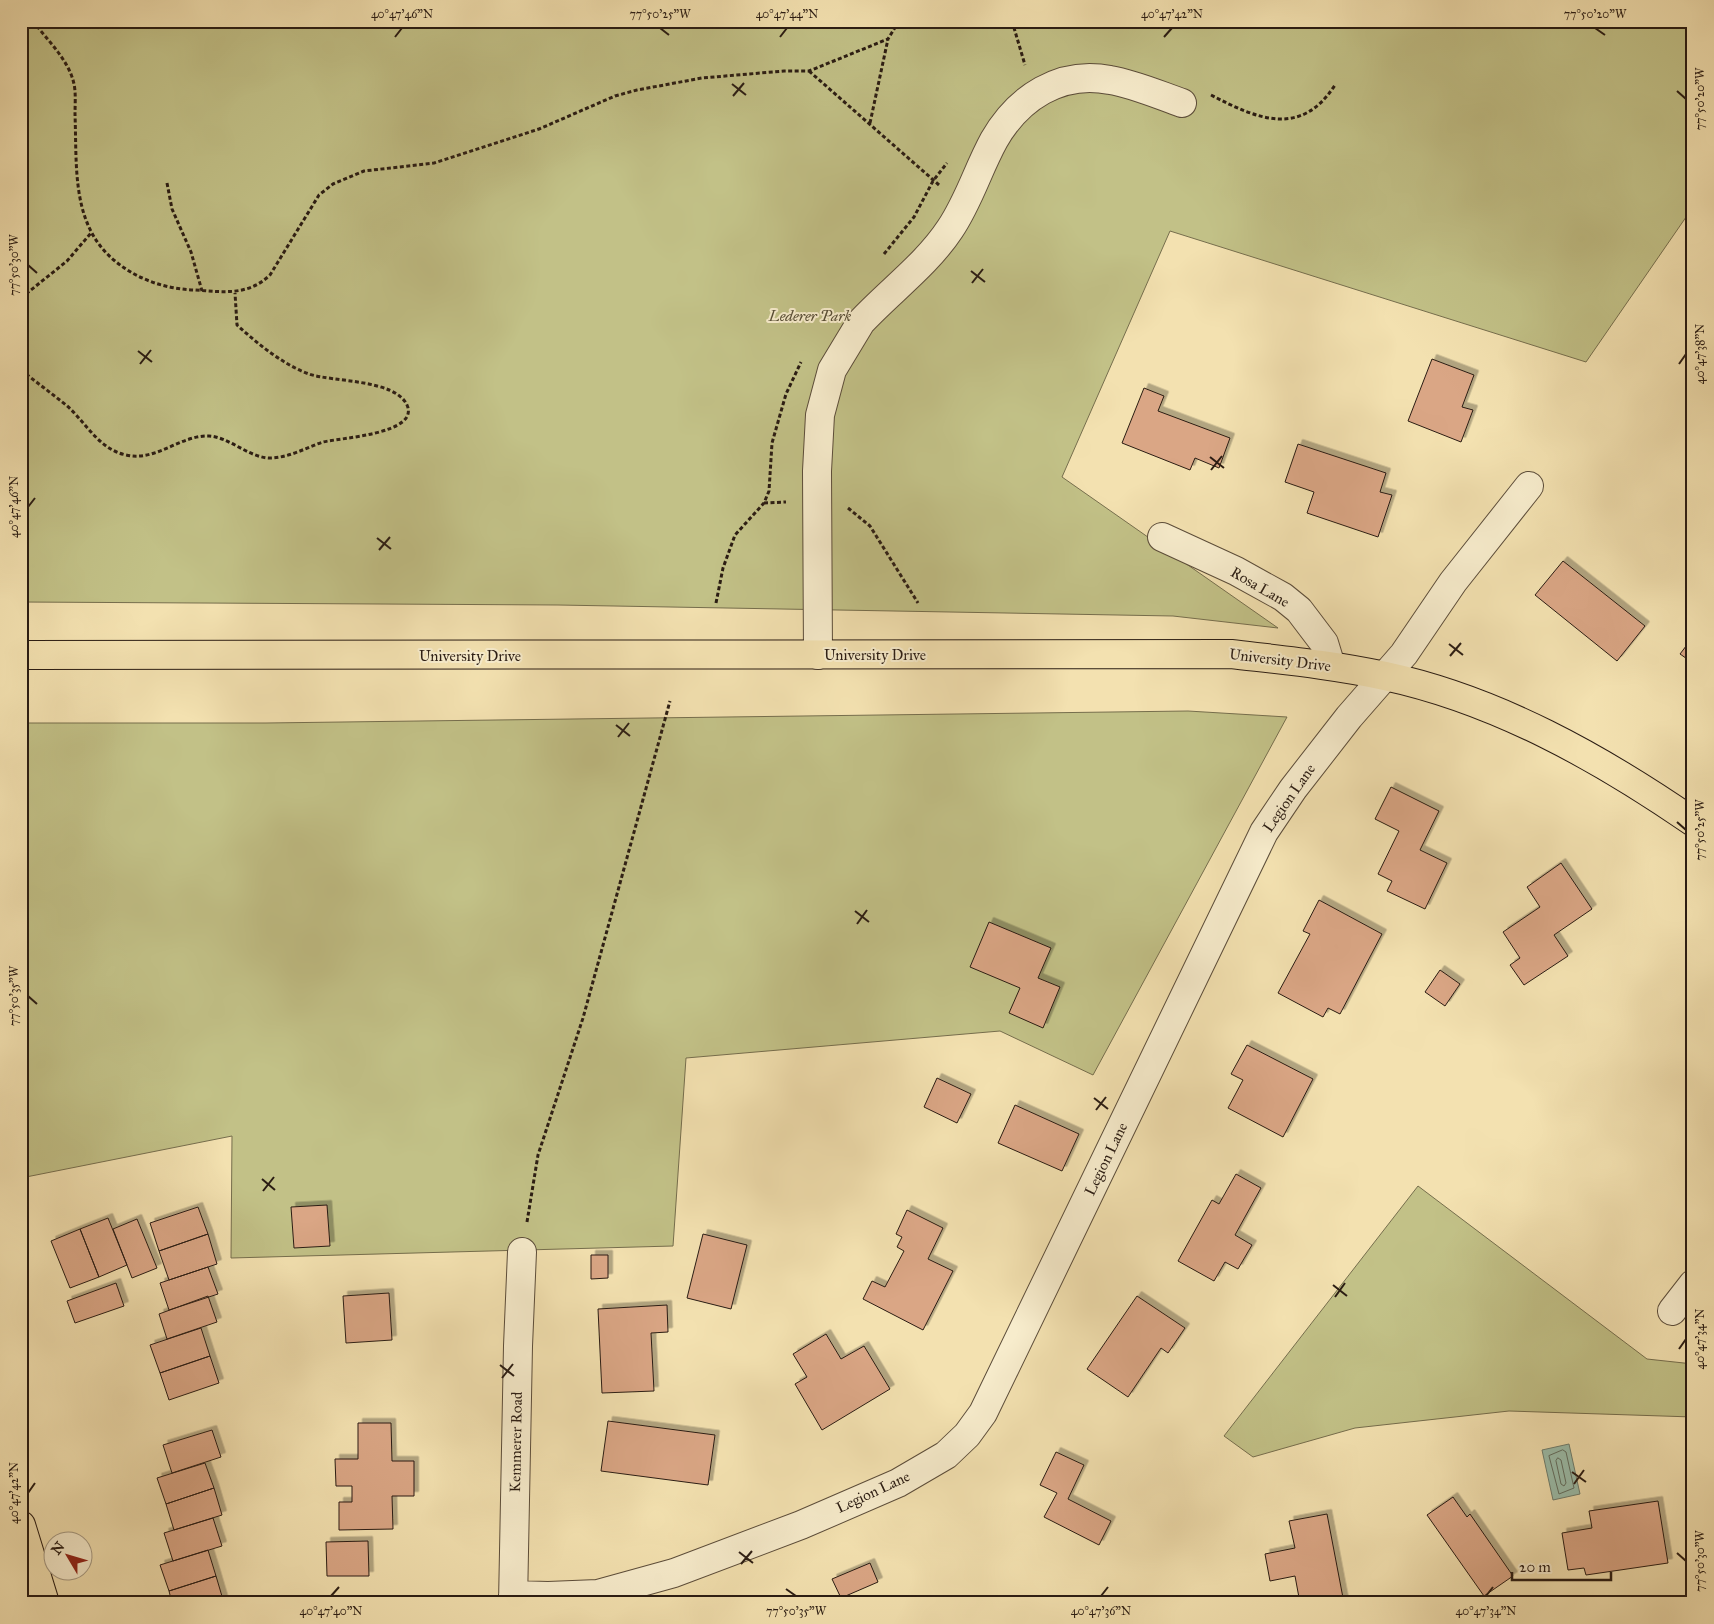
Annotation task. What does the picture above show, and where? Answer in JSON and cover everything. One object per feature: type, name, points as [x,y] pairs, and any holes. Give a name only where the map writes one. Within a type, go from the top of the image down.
[{"type":"main road","name":"University Drive","points":[[21,655],[1231,654],[1331,666],[1385,676],[1458,697],[1516,719],[1600,763],[1693,822]]},
{"type":"main road","points":[[21,1526],[45,1603]]},
{"type":"street","points":[[818,655],[817,502],[820,416],[832,370],[861,322],[934,250],[965,205],[1002,127],[1030,97],[1068,79],[1084,77],[1105,79],[1182,103]]},
{"type":"street","name":"Legion Lane","points":[[513,1599],[598,1594],[674,1573],[801,1525],[898,1483],[946,1455],[967,1435],[983,1412],[1264,832],[1298,782],[1349,716],[1418,635],[1453,582],[1529,486]]},
{"type":"street","name":"Rosa Lane","points":[[1162,537],[1236,571],[1283,597],[1299,610],[1324,643],[1331,666]]},
{"type":"street","name":"Kemmerer Road","points":[[513,1599],[518,1346],[522,1252]]},
{"type":"street","points":[[1672,1311],[1693,1284]]},
{"type":"path","points":[[33,21],[64,60],[74,84],[78,184],[83,215],[90,233],[107,255],[131,274],[173,288],[235,293],[261,284],[270,275],[311,206],[326,188],[364,171],[434,163],[539,129],[615,96],[637,90],[702,78],[784,71],[809,71],[888,39]]},
{"type":"path","points":[[870,123],[888,39],[899,21]]},
{"type":"path","points":[[1012,21],[1024,65]]},
{"type":"path","points":[[809,71],[870,123],[933,181],[965,205]]},
{"type":"path","points":[[167,183],[172,208],[191,252],[202,291]]},
{"type":"path","points":[[21,298],[67,261],[90,233]]},
{"type":"path","points":[[21,370],[67,406],[103,444],[113,451],[128,456],[149,455],[195,437],[211,436],[266,458],[285,457],[324,442],[392,429],[405,420],[409,412],[407,404],[392,392],[375,385],[310,374],[288,365],[250,337],[237,325],[235,293]]},
{"type":"path","points":[[764,503],[817,502],[844,506],[861,517],[889,554],[918,603]]},
{"type":"path","points":[[522,1252],[538,1155],[583,1018],[670,700]]},
{"type":"green space","name":"Lederer Park","points":[[21,21],[1693,21],[1693,207],[1586,362],[1170,231],[1062,477],[1278,628],[1173,616],[558,605],[21,602]]},
{"type":"green space","points":[[1188,711],[1287,717],[1093,1075],[1000,1031],[686,1058],[673,1246],[231,1258],[232,1136],[21,1178],[21,723],[266,723]]},
{"type":"green space","points":[[1418,1186],[1647,1359],[1693,1364],[1693,1417],[1509,1411],[1355,1428],[1253,1457],[1224,1436]]},
{"type":"water","points":[[1569,1444],[1580,1494],[1553,1500],[1542,1450]]},
{"type":"building","points":[[1432,359],[1474,375],[1462,407],[1473,410],[1461,442],[1408,421]]},
{"type":"building","points":[[1144,388],[1164,396],[1158,411],[1230,438],[1219,468],[1195,458],[1190,470],[1122,443]]},
{"type":"building","points":[[1298,444],[1386,473],[1380,492],[1392,495],[1378,537],[1307,513],[1314,492],[1285,482]]},
{"type":"building","points":[[1563,561],[1645,626],[1617,661],[1535,595]]},
{"type":"building","points":[[1693,637],[1693,663],[1680,654]]},
{"type":"building","points":[[1391,787],[1439,811],[1420,850],[1447,863],[1425,909],[1387,891],[1392,881],[1378,874],[1399,831],[1375,819]]},
{"type":"building","points":[[1561,863],[1592,909],[1554,935],[1568,956],[1524,985],[1510,965],[1520,958],[1503,932],[1540,907],[1527,887]]},
{"type":"building","points":[[1319,900],[1382,934],[1340,1014],[1328,1008],[1323,1017],[1278,993],[1310,934],[1303,931]]},
{"type":"building","points":[[989,922],[1051,948],[1038,978],[1060,987],[1043,1028],[1009,1013],[1020,988],[970,967]]},
{"type":"building","points":[[1440,970],[1460,984],[1445,1006],[1425,992]]},
{"type":"building","points":[[1247,1045],[1313,1079],[1283,1137],[1228,1108],[1243,1080],[1231,1074]]},
{"type":"building","points":[[937,1078],[971,1094],[957,1123],[924,1107]]},
{"type":"building","points":[[1015,1105],[1079,1134],[1062,1171],[998,1143]]},
{"type":"building","points":[[1236,1174],[1261,1188],[1235,1235],[1252,1245],[1238,1269],[1225,1262],[1214,1281],[1178,1261],[1212,1200],[1219,1204]]},
{"type":"building","points":[[327,1205],[330,1246],[294,1248],[291,1207]]},
{"type":"building","points":[[198,1207],[208,1234],[159,1251],[150,1223]]},
{"type":"building","points":[[907,1210],[943,1228],[928,1259],[953,1271],[923,1330],[863,1299],[872,1281],[885,1287],[904,1251],[897,1247],[902,1237],[896,1234]]},
{"type":"building","points":[[108,1218],[127,1265],[99,1277],[80,1229]]},
{"type":"building","points":[[137,1219],[157,1268],[132,1278],[113,1229]]},
{"type":"building","points":[[80,1229],[99,1277],[70,1288],[51,1241]]},
{"type":"building","points":[[208,1234],[217,1264],[169,1280],[159,1251]]},
{"type":"building","points":[[703,1234],[747,1245],[731,1309],[687,1298]]},
{"type":"building","points":[[591,1255],[608,1255],[608,1278],[591,1279]]},
{"type":"building","points":[[208,1267],[218,1294],[169,1310],[160,1283]]},
{"type":"building","points":[[116,1283],[124,1306],[75,1323],[67,1301]]},
{"type":"building","points":[[389,1293],[392,1340],[346,1343],[343,1296]]},
{"type":"building","points":[[208,1296],[217,1322],[167,1339],[159,1314]]},
{"type":"building","points":[[1137,1296],[1185,1328],[1168,1353],[1161,1348],[1128,1397],[1087,1369]]},
{"type":"building","points":[[667,1305],[668,1332],[651,1333],[654,1391],[602,1393],[598,1309]]},
{"type":"building","points":[[201,1328],[210,1356],[160,1373],[150,1345]]},
{"type":"building","points":[[826,1334],[841,1359],[864,1346],[890,1389],[822,1430],[795,1384],[807,1377],[793,1354]]},
{"type":"building","points":[[210,1356],[219,1383],[169,1400],[160,1373]]},
{"type":"building","points":[[608,1421],[715,1435],[708,1485],[601,1471]]},
{"type":"building","points":[[358,1423],[391,1423],[392,1461],[414,1461],[414,1496],[392,1496],[393,1529],[339,1530],[339,1502],[352,1502],[352,1486],[336,1486],[335,1459],[358,1459]]},
{"type":"building","points":[[212,1430],[221,1457],[172,1473],[163,1445]]},
{"type":"building","points":[[1056,1452],[1084,1465],[1068,1499],[1111,1521],[1099,1545],[1044,1517],[1057,1493],[1040,1485]]},
{"type":"building","points":[[205,1463],[214,1488],[166,1504],[157,1478]]},
{"type":"building","points":[[214,1488],[222,1515],[174,1530],[166,1504]]},
{"type":"building","points":[[1453,1497],[1467,1517],[1470,1514],[1513,1576],[1484,1596],[1427,1515]]},
{"type":"building","points":[[1658,1501],[1668,1563],[1586,1575],[1584,1568],[1568,1570],[1562,1533],[1592,1528],[1589,1511]]},
{"type":"building","points":[[1327,1514],[1344,1603],[1300,1603],[1295,1576],[1270,1581],[1265,1554],[1295,1548],[1289,1521]]},
{"type":"building","points":[[213,1518],[222,1546],[173,1561],[164,1533]]},
{"type":"building","points":[[368,1541],[369,1576],[327,1576],[326,1542]]},
{"type":"building","points":[[208,1550],[216,1576],[169,1591],[160,1565]]},
{"type":"building","points":[[870,1563],[878,1582],[841,1598],[832,1579]]},
{"type":"building","points":[[216,1576],[224,1603],[172,1603],[169,1591]]}]
